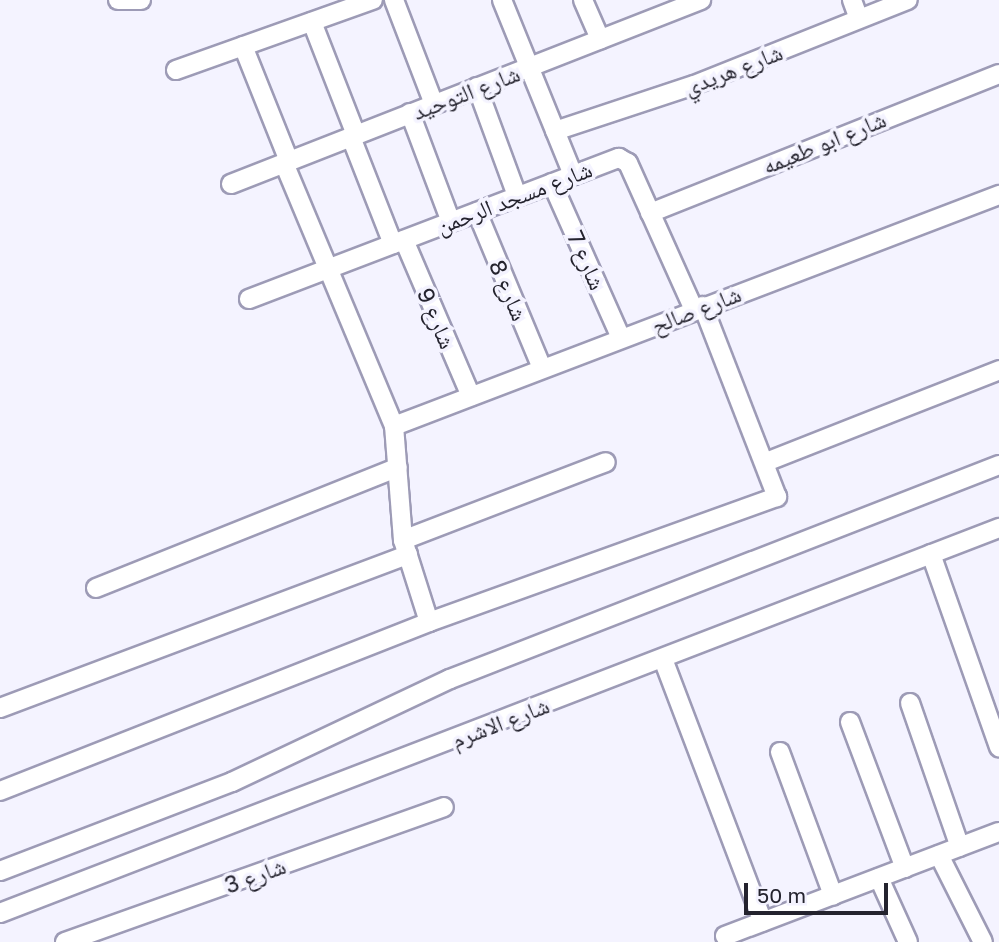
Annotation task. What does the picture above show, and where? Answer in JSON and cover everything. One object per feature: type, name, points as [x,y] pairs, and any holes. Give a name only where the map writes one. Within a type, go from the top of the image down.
[{"type":"street","points":[[118,0],[141,0]]},
{"type":"street","points":[[176,71],[312,22],[334,7],[373,0]]},
{"type":"street","points":[[394,0],[434,104]]},
{"type":"street","points":[[502,0],[573,174]]},
{"type":"street","points":[[583,0],[600,39]]},
{"type":"street","name":"شارع التوحيد","points":[[231,184],[600,39],[668,6],[701,0]]},
{"type":"street","points":[[852,0],[859,19]]},
{"type":"street","name":"شارع هريدي","points":[[555,131],[694,85],[908,0]]},
{"type":"street","name":"شارع 9","points":[[312,22],[353,136],[398,242],[471,396]]},
{"type":"street","points":[[0,791],[429,622],[406,548],[394,426],[329,269],[243,46]]},
{"type":"street","name":"شارع ابو طعيمه","points":[[650,213],[999,74]]},
{"type":"street","points":[[477,87],[517,196]]},
{"type":"street","points":[[410,113],[451,222]]},
{"type":"street","name":"شارع مسجد الرحمن","points":[[249,299],[573,174],[614,159],[624,160],[699,308],[777,493],[772,501],[429,622]]},
{"type":"street","name":"شارع 7","points":[[552,183],[621,338]]},
{"type":"street","name":"شارع صالح","points":[[394,426],[999,195]]},
{"type":"street","name":"شارع 8","points":[[477,212],[542,368]]},
{"type":"street","points":[[766,462],[999,370]]},
{"type":"street","points":[[0,708],[406,548],[606,462]]},
{"type":"street","points":[[0,871],[232,782],[450,679],[999,466]]},
{"type":"street","points":[[96,588],[398,467]]},
{"type":"street","name":"شارع الاشرم","points":[[0,913],[999,528]]},
{"type":"street","points":[[931,554],[999,747]]},
{"type":"street","points":[[663,659],[763,922]]},
{"type":"street","points":[[910,703],[960,846]]},
{"type":"street","points":[[850,722],[905,868]]},
{"type":"street","points":[[780,752],[833,895]]},
{"type":"street","name":"شارع 3","points":[[65,942],[444,807]]},
{"type":"street","points":[[725,936],[999,832]]},
{"type":"street","points":[[939,855],[983,942]]},
{"type":"street","points":[[879,878],[908,942]]}]
